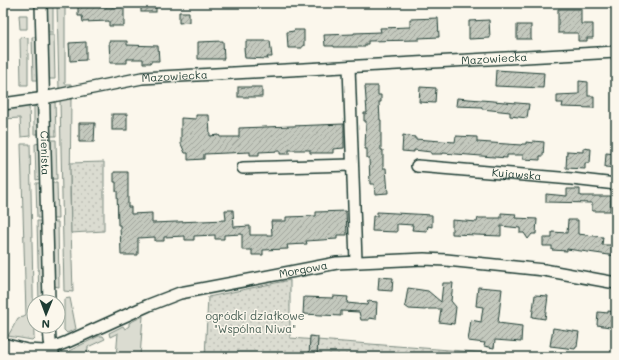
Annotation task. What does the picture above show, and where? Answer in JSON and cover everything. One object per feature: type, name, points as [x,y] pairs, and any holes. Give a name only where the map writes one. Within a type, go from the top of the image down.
[{"type":"street","name":"Cienista","points":[[42,3],[49,294]]},
{"type":"street","name":"Mazowiecka","points":[[3,104],[44,98],[142,78],[502,57],[616,52]]},
{"type":"street","points":[[349,67],[356,261]]},
{"type":"street","points":[[243,168],[352,165]]},
{"type":"street","name":"Kujawska","points":[[417,166],[616,184]]},
{"type":"street","name":"Morgowa","points":[[3,344],[27,350],[53,353],[149,305],[180,293],[318,266],[356,261],[424,259],[446,260],[517,267],[583,276],[616,283]]},
{"type":"street","points":[[50,334],[53,353]]},
{"type":"green space","points":[[47,3],[53,3],[53,32],[48,32]]},
{"type":"green space","points":[[57,3],[65,3],[65,84],[71,84],[71,87],[59,90]]},
{"type":"green space","points":[[19,15],[27,15],[27,29],[20,29]]},
{"type":"green space","points":[[48,35],[54,35],[55,79],[49,79]]},
{"type":"green space","points":[[20,37],[28,38],[28,85],[21,85]]},
{"type":"green space","points":[[32,37],[37,37],[38,80],[33,80]]},
{"type":"green space","points":[[71,97],[70,195],[73,292],[64,291],[60,99]]},
{"type":"green space","points":[[55,100],[56,136],[50,136],[49,106],[51,102]]},
{"type":"green space","points":[[29,105],[30,136],[21,137],[20,118],[3,119],[3,107]]},
{"type":"green space","points":[[34,105],[39,110],[39,134],[34,134]]},
{"type":"green space","points":[[50,140],[56,140],[57,179],[51,179]]},
{"type":"green space","points":[[40,143],[40,179],[36,180],[35,144]]},
{"type":"green space","points":[[21,144],[30,144],[33,294],[26,294],[26,314]]},
{"type":"green space","points":[[104,162],[104,231],[71,233],[70,163]]},
{"type":"green space","points":[[36,183],[40,183],[41,218],[37,218]]},
{"type":"green space","points":[[51,183],[57,183],[58,219],[52,219]]},
{"type":"green space","points":[[37,221],[41,221],[43,294],[39,294]]},
{"type":"green space","points":[[53,222],[58,222],[59,287],[54,286]]},
{"type":"green space","name":"ogródki działkowe \"Wspólna Niwa\"","points":[[290,280],[290,338],[516,355],[519,357],[205,357],[208,297]]},
{"type":"green space","points":[[70,298],[76,329],[67,333],[66,332],[66,299]]},
{"type":"green space","points":[[26,314],[26,334],[34,334],[34,338],[32,340],[8,336],[18,318],[24,317]]},
{"type":"green space","points":[[143,316],[140,357],[116,357],[118,333],[110,337],[109,333],[123,326],[125,329],[129,326],[129,323]]},
{"type":"green space","points":[[99,336],[103,336],[105,339],[88,347],[87,357],[70,357],[68,355],[69,351]]},
{"type":"building","points":[[82,3],[97,3],[97,6],[124,7],[124,26],[109,26],[109,21],[83,22],[82,16],[78,16],[78,5],[82,5]]},
{"type":"building","points":[[141,3],[156,3],[156,12],[141,12]]},
{"type":"building","points":[[558,9],[581,9],[581,24],[593,24],[593,38],[587,38],[587,41],[578,41],[578,33],[558,33]]},
{"type":"building","points":[[179,12],[189,12],[189,22],[179,23]]},
{"type":"building","points":[[438,18],[439,37],[419,38],[419,40],[368,41],[368,44],[365,44],[365,47],[325,46],[324,35],[381,32],[380,28],[410,27],[410,19]]},
{"type":"building","points":[[489,20],[490,38],[469,39],[469,21]]},
{"type":"building","points":[[517,25],[531,25],[531,39],[517,39]]},
{"type":"building","points":[[304,30],[304,46],[302,46],[302,48],[288,48],[287,32]]},
{"type":"building","points":[[109,41],[127,41],[127,45],[158,46],[159,61],[143,63],[143,59],[127,59],[127,63],[110,63]]},
{"type":"building","points":[[223,41],[224,59],[198,59],[198,42]]},
{"type":"building","points":[[246,41],[270,41],[272,57],[267,57],[268,59],[245,58],[244,48],[246,48]]},
{"type":"building","points":[[86,42],[86,60],[70,61],[69,43]]},
{"type":"building","points":[[496,70],[544,73],[543,88],[495,86]]},
{"type":"building","points":[[579,81],[588,82],[588,96],[594,96],[594,108],[562,107],[563,103],[557,103],[557,95],[579,94]]},
{"type":"building","points":[[365,86],[378,86],[378,95],[381,95],[381,102],[379,102],[381,120],[381,150],[383,150],[383,168],[386,168],[388,193],[375,194],[374,184],[370,184],[369,158],[367,158],[367,149],[365,149],[366,121],[364,121],[364,113],[367,113]]},
{"type":"building","points":[[238,87],[262,87],[262,97],[238,97]]},
{"type":"building","points":[[420,87],[436,88],[435,103],[419,102]]},
{"type":"building","points":[[457,98],[529,104],[527,118],[510,116],[510,112],[482,109],[482,107],[456,106]]},
{"type":"building","points":[[112,114],[127,114],[127,130],[112,130]]},
{"type":"building","points":[[196,115],[209,115],[210,136],[219,135],[220,137],[239,137],[239,128],[344,124],[344,148],[333,149],[333,153],[310,153],[310,150],[289,150],[289,154],[280,154],[280,151],[259,152],[259,155],[250,155],[250,152],[204,154],[204,159],[188,160],[188,153],[185,153],[181,144],[181,118],[196,119]]},
{"type":"building","points":[[79,123],[95,123],[94,142],[79,142]]},
{"type":"building","points":[[403,135],[415,137],[415,139],[455,142],[456,136],[477,137],[477,142],[521,145],[526,144],[526,142],[533,143],[533,141],[544,142],[543,156],[540,156],[540,160],[523,159],[523,155],[507,155],[507,158],[443,153],[431,154],[431,152],[414,150],[414,152],[402,151]]},
{"type":"building","points":[[583,148],[591,149],[590,163],[585,163],[585,169],[566,168],[567,151],[583,152]]},
{"type":"building","points":[[606,153],[616,154],[616,168],[605,167]]},
{"type":"building","points":[[114,172],[128,172],[128,207],[131,207],[131,214],[152,213],[152,223],[226,220],[225,210],[233,210],[234,227],[250,226],[250,235],[272,235],[271,221],[286,221],[286,217],[316,216],[316,212],[346,211],[347,235],[337,235],[337,239],[306,241],[307,244],[287,245],[288,249],[263,250],[263,255],[252,255],[252,250],[242,250],[242,234],[224,235],[224,239],[215,239],[215,235],[194,236],[194,240],[185,240],[185,236],[164,237],[164,241],[155,241],[155,237],[138,238],[138,255],[121,255],[120,225],[118,225],[117,191],[116,182],[114,182]]},
{"type":"building","points":[[567,189],[580,189],[580,196],[611,196],[610,211],[592,211],[592,203],[546,202],[546,194],[567,196]]},
{"type":"building","points":[[377,212],[432,215],[432,227],[428,226],[427,231],[412,230],[413,225],[397,224],[397,232],[372,231],[373,216],[377,216]]},
{"type":"building","points":[[501,213],[516,214],[515,218],[537,219],[536,234],[532,234],[528,239],[524,233],[520,233],[520,228],[501,226],[501,236],[452,234],[452,220],[477,222],[478,218],[501,218]]},
{"type":"building","points":[[568,220],[578,220],[578,234],[603,237],[602,245],[616,245],[616,256],[567,249],[567,251],[552,250],[552,246],[543,246],[543,238],[552,238],[552,232],[567,233]]},
{"type":"building","points":[[379,277],[393,278],[392,291],[378,290]]},
{"type":"building","points":[[443,283],[453,283],[451,301],[456,307],[454,324],[439,322],[441,309],[409,309],[405,306],[408,288],[428,291],[441,302]]},
{"type":"building","points":[[478,287],[502,289],[498,323],[522,326],[521,342],[495,340],[494,348],[484,346],[485,343],[468,341],[471,320],[481,322],[483,307],[476,306]]},
{"type":"building","points":[[535,295],[548,296],[545,319],[532,317]]},
{"type":"building","points":[[333,296],[348,297],[347,303],[367,305],[368,301],[377,302],[376,319],[369,318],[369,320],[361,320],[359,312],[341,311],[341,316],[303,314],[304,297],[333,298]]},
{"type":"building","points":[[608,311],[616,312],[616,328],[597,325],[598,312],[608,313]]},
{"type":"building","points":[[553,328],[579,332],[577,347],[575,349],[550,346]]},
{"type":"building","points":[[310,336],[318,337],[317,357],[309,357]]}]
